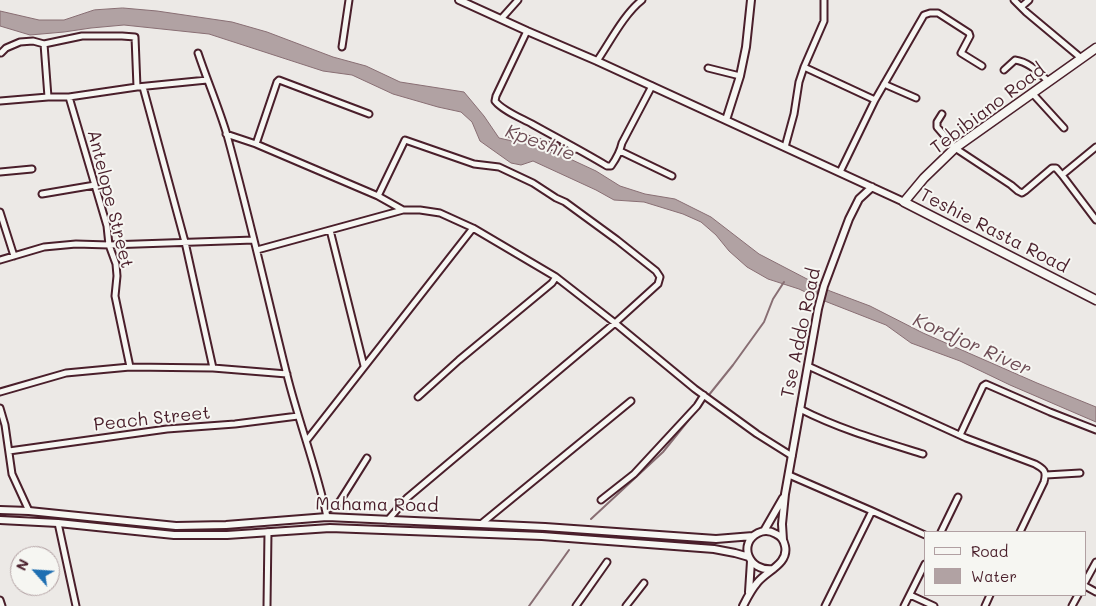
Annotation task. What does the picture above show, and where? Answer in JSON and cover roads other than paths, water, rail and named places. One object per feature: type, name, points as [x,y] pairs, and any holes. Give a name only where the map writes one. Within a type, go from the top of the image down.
[{"type":"main road","name":"Tebibiano Road","points":[[904,202],[924,178],[955,148],[1096,48]]},
{"type":"main road","name":"Teshie Rasta Road","points":[[904,202],[1096,300]]},
{"type":"street","points":[[342,47],[349,0]]},
{"type":"street","points":[[460,0],[904,202]]},
{"type":"street","points":[[501,18],[518,0]]},
{"type":"street","points":[[597,61],[626,18],[642,0]]},
{"type":"street","points":[[726,120],[740,76],[746,48],[751,0]]},
{"type":"street","points":[[785,147],[794,114],[799,82],[824,21],[824,0]]},
{"type":"street","points":[[1014,0],[1081,58]]},
{"type":"street","points":[[1021,7],[1029,0]]},
{"type":"street","points":[[840,172],[875,100],[924,15],[938,13],[969,33],[970,36],[960,53],[982,66]]},
{"type":"street","points":[[526,31],[495,102],[509,112],[607,166],[611,166],[620,151],[622,143],[652,86]]},
{"type":"street","points":[[1,53],[6,48],[20,42],[33,41],[44,44],[82,36],[135,37],[140,87],[185,242],[213,368]]},
{"type":"street","points":[[44,44],[48,97]]},
{"type":"street","points":[[198,53],[226,134],[298,416],[307,440],[327,514],[340,501],[367,458]]},
{"type":"street","points":[[1004,70],[1015,60],[1023,61],[1049,82]]},
{"type":"street","points":[[804,67],[875,100]]},
{"type":"street","points":[[708,68],[740,76]]},
{"type":"street","points":[[0,101],[69,97],[207,80]]},
{"type":"street","points":[[256,144],[279,80],[369,114]]},
{"type":"street","points":[[884,84],[916,98]]},
{"type":"street","points":[[1033,94],[1064,128]]},
{"type":"street","name":"Antelope Street","points":[[69,97],[107,226],[109,245],[116,264],[115,296],[130,367]]},
{"type":"street","points":[[942,114],[937,122],[937,127],[955,148],[1022,193],[1052,168],[1056,168],[1096,220]]},
{"type":"street","points":[[226,134],[256,144],[378,196],[403,210]]},
{"type":"street","points":[[511,134],[563,150],[578,149]]},
{"type":"street","points":[[378,196],[405,140],[474,164],[499,167],[533,183],[565,202],[602,229],[656,271],[660,277],[658,284],[616,323],[407,498],[388,520]]},
{"type":"street","points":[[1062,176],[1096,146]]},
{"type":"street","points":[[620,151],[672,176]]},
{"type":"street","points":[[0,172],[32,169]]},
{"type":"street","points":[[42,194],[95,185]]},
{"type":"street","name":"Tse Addo Road","points":[[783,540],[782,524],[785,494],[818,309],[824,286],[848,220],[860,199],[872,187]]},
{"type":"street","points":[[257,250],[403,210],[440,213],[473,228],[556,277],[616,323],[715,404],[792,456]]},
{"type":"street","points":[[0,212],[14,256]]},
{"type":"street","points":[[307,440],[473,228]]},
{"type":"street","points":[[330,230],[364,366]]},
{"type":"street","points":[[0,260],[57,245],[254,240]]},
{"type":"street","points":[[418,398],[459,360],[556,277]]},
{"type":"street","points":[[808,366],[960,435],[1035,464],[1043,469],[1046,475],[1044,482],[1020,531]]},
{"type":"street","points":[[0,392],[66,373],[130,367],[213,368],[287,374]]},
{"type":"street","points":[[960,435],[982,386],[986,384],[1096,430]]},
{"type":"street","points":[[600,500],[634,474],[697,406],[704,395]]},
{"type":"street","points":[[481,524],[631,401]]},
{"type":"street","points":[[0,408],[5,425],[12,474],[29,511]]},
{"type":"street","points":[[800,409],[840,427],[923,454]]},
{"type":"street","name":"Peach Street","points":[[9,451],[167,429],[235,424],[298,416]]},
{"type":"street","points":[[1046,475],[1080,473]]},
{"type":"street","points":[[788,475],[924,535]]},
{"type":"street","name":"Tse Addo Road","points":[[764,531],[785,494]]},
{"type":"street","points":[[941,531],[958,497]]},
{"type":"street","name":"Mahama Road","points":[[0,510],[29,511],[176,526],[226,525],[327,514],[388,520],[716,539],[753,536]]},
{"type":"street","points":[[825,606],[872,511]]},
{"type":"street","name":"Mahama Road","points":[[0,520],[58,523],[174,535],[208,535],[330,528],[542,536],[714,550],[735,553],[750,559]]},
{"type":"street","points":[[58,523],[76,606]]},
{"type":"street","points":[[743,606],[748,594],[764,575],[773,569],[779,565],[786,553],[783,540],[778,534],[764,531],[753,536],[747,550],[755,566],[766,570],[773,569]]},
{"type":"street","points":[[267,606],[268,532]]},
{"type":"street","points":[[748,594],[750,559]]},
{"type":"street","points":[[576,606],[607,562]]},
{"type":"street","points":[[1086,580],[1096,562]]},
{"type":"street","points":[[904,606],[924,566]]},
{"type":"street","points":[[626,606],[644,583]]},
{"type":"street","points":[[910,595],[934,606]]},
{"type":"street","points":[[0,600],[2,606]]},
{"type":"water","points":[[123,8],[232,22],[267,32],[333,57],[366,66],[400,82],[464,92],[499,138],[530,145],[568,158],[596,171],[620,186],[645,194],[675,199],[711,217],[759,254],[830,291],[870,306],[923,333],[1096,407],[1096,422],[960,361],[911,343],[886,325],[799,289],[768,279],[747,267],[701,222],[683,214],[644,202],[614,200],[533,161],[521,165],[511,163],[480,141],[472,122],[461,112],[393,94],[352,75],[323,71],[209,34],[124,25],[30,35],[0,26],[0,11],[39,20],[64,20],[94,10]]},
{"type":"waterway","points":[[591,519],[663,452],[733,365],[764,322],[773,299],[784,282]]},
{"type":"waterway","points":[[529,606],[569,550]]},
{"type":"water label","name":"Kpeshie","points":[[540,143]]},
{"type":"water label","name":"Kordjor River","points":[[972,345]]}]
